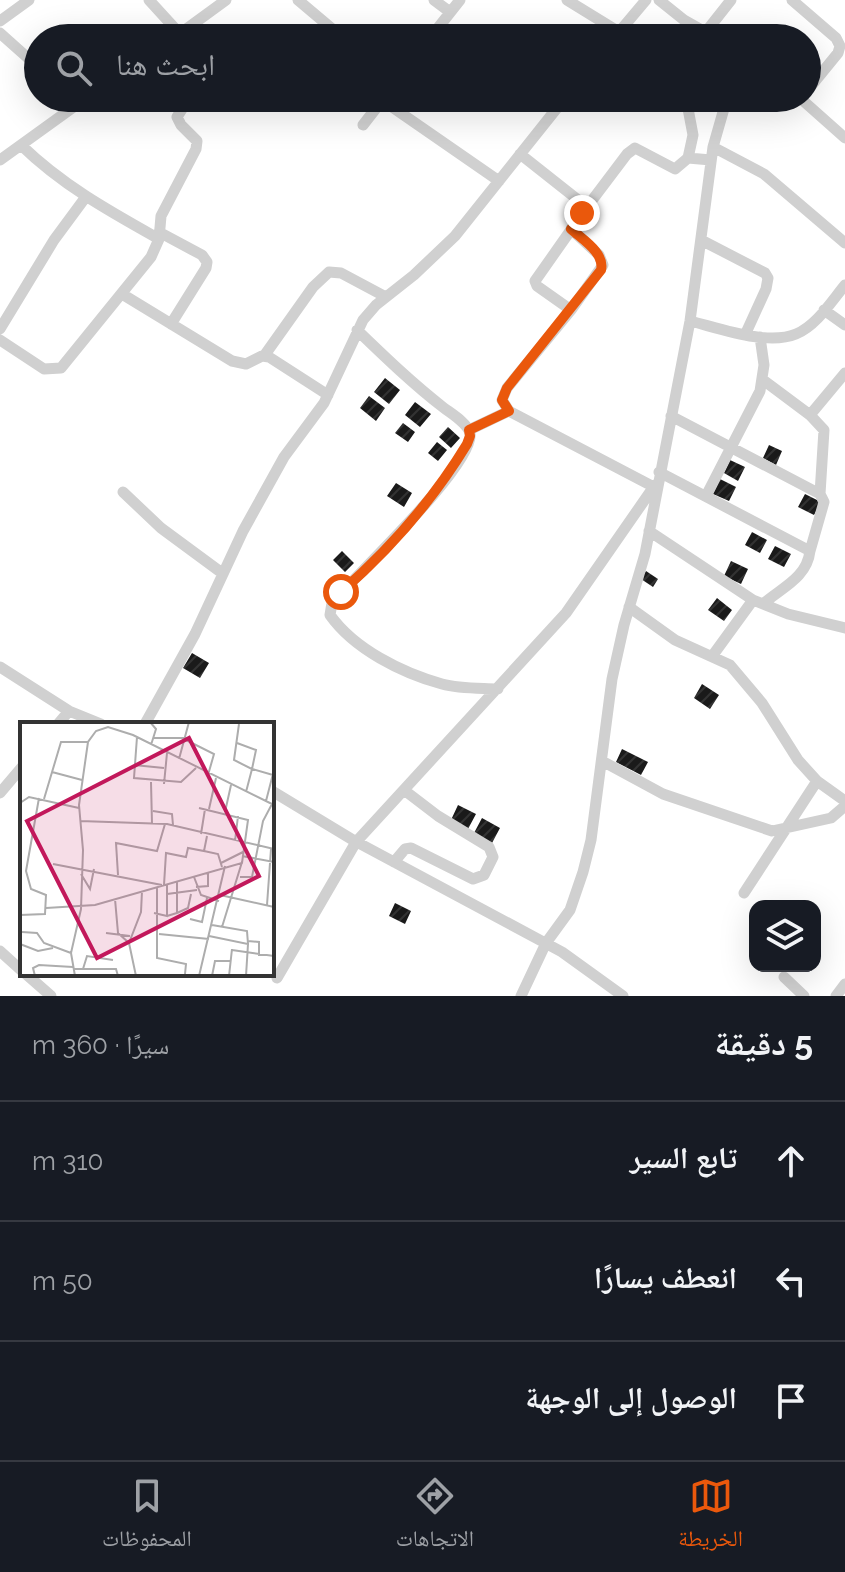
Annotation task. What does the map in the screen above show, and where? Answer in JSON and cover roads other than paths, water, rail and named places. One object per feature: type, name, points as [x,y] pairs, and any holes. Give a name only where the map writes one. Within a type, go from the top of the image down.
[{"type":"street","points":[[0,21],[29,0]]},
{"type":"street","points":[[149,0],[168,24]]},
{"type":"street","points":[[193,24],[226,0]]},
{"type":"street","points":[[298,0],[326,24]]},
{"type":"street","points":[[434,0],[450,12]]},
{"type":"street","points":[[441,24],[460,0]]},
{"type":"street","points":[[567,0],[601,24]]},
{"type":"street","points":[[625,24],[646,0]]},
{"type":"street","points":[[659,0],[691,24]]},
{"type":"street","points":[[717,24],[731,0]]},
{"type":"street","points":[[792,0],[820,24]]},
{"type":"street","points":[[821,25],[836,38],[840,46],[821,74]]},
{"type":"street","points":[[0,33],[24,54]]},
{"type":"street","points":[[0,160],[64,112]]},
{"type":"street","points":[[0,340],[39,366],[56,370],[61,368],[122,294],[151,257],[159,235],[161,216],[196,149],[197,141],[177,117],[180,112]]},
{"type":"street","points":[[363,125],[373,112]]},
{"type":"street","points":[[401,112],[499,181]]},
{"type":"street","points":[[146,722],[195,634],[222,573],[284,457],[318,414],[357,330],[376,305],[443,248],[554,112]]},
{"type":"street","points":[[571,310],[537,286],[535,281],[631,150],[635,148],[675,169],[688,158],[693,135],[689,112]]},
{"type":"street","points":[[521,996],[546,943],[570,910],[591,840],[612,679],[649,531],[656,481],[690,321],[713,147],[723,112]]},
{"type":"street","points":[[816,112],[845,138]]},
{"type":"street","points":[[21,145],[44,168],[85,198],[202,255],[207,262],[206,268],[171,324]]},
{"type":"street","points":[[713,147],[764,174],[844,239]]},
{"type":"street","points":[[520,154],[587,207]]},
{"type":"street","points":[[688,158],[711,160]]},
{"type":"street","points":[[0,329],[54,240],[85,198]]},
{"type":"street","points":[[571,229],[599,255],[603,265],[571,310],[507,388],[502,400],[509,411],[656,481],[706,496],[810,551]]},
{"type":"street","points":[[701,240],[765,273],[768,278],[745,335]]},
{"type":"street","points":[[122,294],[232,361],[246,364],[264,356],[313,287],[329,272],[341,273],[386,297]]},
{"type":"street","points":[[690,321],[760,337],[796,334],[815,321],[845,285]]},
{"type":"street","points":[[824,310],[845,325]]},
{"type":"street","points":[[357,330],[415,386],[469,430],[470,436],[427,504],[332,603],[332,619],[362,646],[396,666],[442,684],[498,689]]},
{"type":"street","points":[[706,496],[763,380],[760,337]]},
{"type":"street","points":[[264,356],[328,395]]},
{"type":"street","points":[[810,415],[845,373]]},
{"type":"street","points":[[713,655],[758,602],[798,578],[809,561],[824,502],[820,494],[825,437],[822,426],[763,380]]},
{"type":"street","points":[[469,430],[509,411]]},
{"type":"street","points":[[671,416],[820,494]]},
{"type":"street","points":[[277,978],[356,842],[566,613],[656,481]]},
{"type":"street","points":[[123,492],[161,528],[222,573]]},
{"type":"street","points":[[649,531],[758,602],[788,614],[845,628]]},
{"type":"street","points":[[602,761],[663,794],[772,831],[831,818],[845,804],[798,760],[749,686],[730,665],[675,640],[629,607]]},
{"type":"street","points":[[0,667],[69,711],[96,722]]},
{"type":"street","points":[[60,722],[69,711]]},
{"type":"street","points":[[0,793],[20,769]]},
{"type":"street","points":[[744,893],[817,781]]},
{"type":"street","points":[[394,862],[405,849],[411,848],[473,879],[484,875],[493,857],[489,847],[438,816],[404,790]]},
{"type":"street","points":[[274,792],[356,842],[546,943],[623,996]]},
{"type":"street","points":[[0,951],[20,968]]},
{"type":"street","points":[[28,976],[51,996]]},
{"type":"street","points":[[784,977],[804,996]]},
{"type":"street","points":[[836,996],[845,984]]}]
